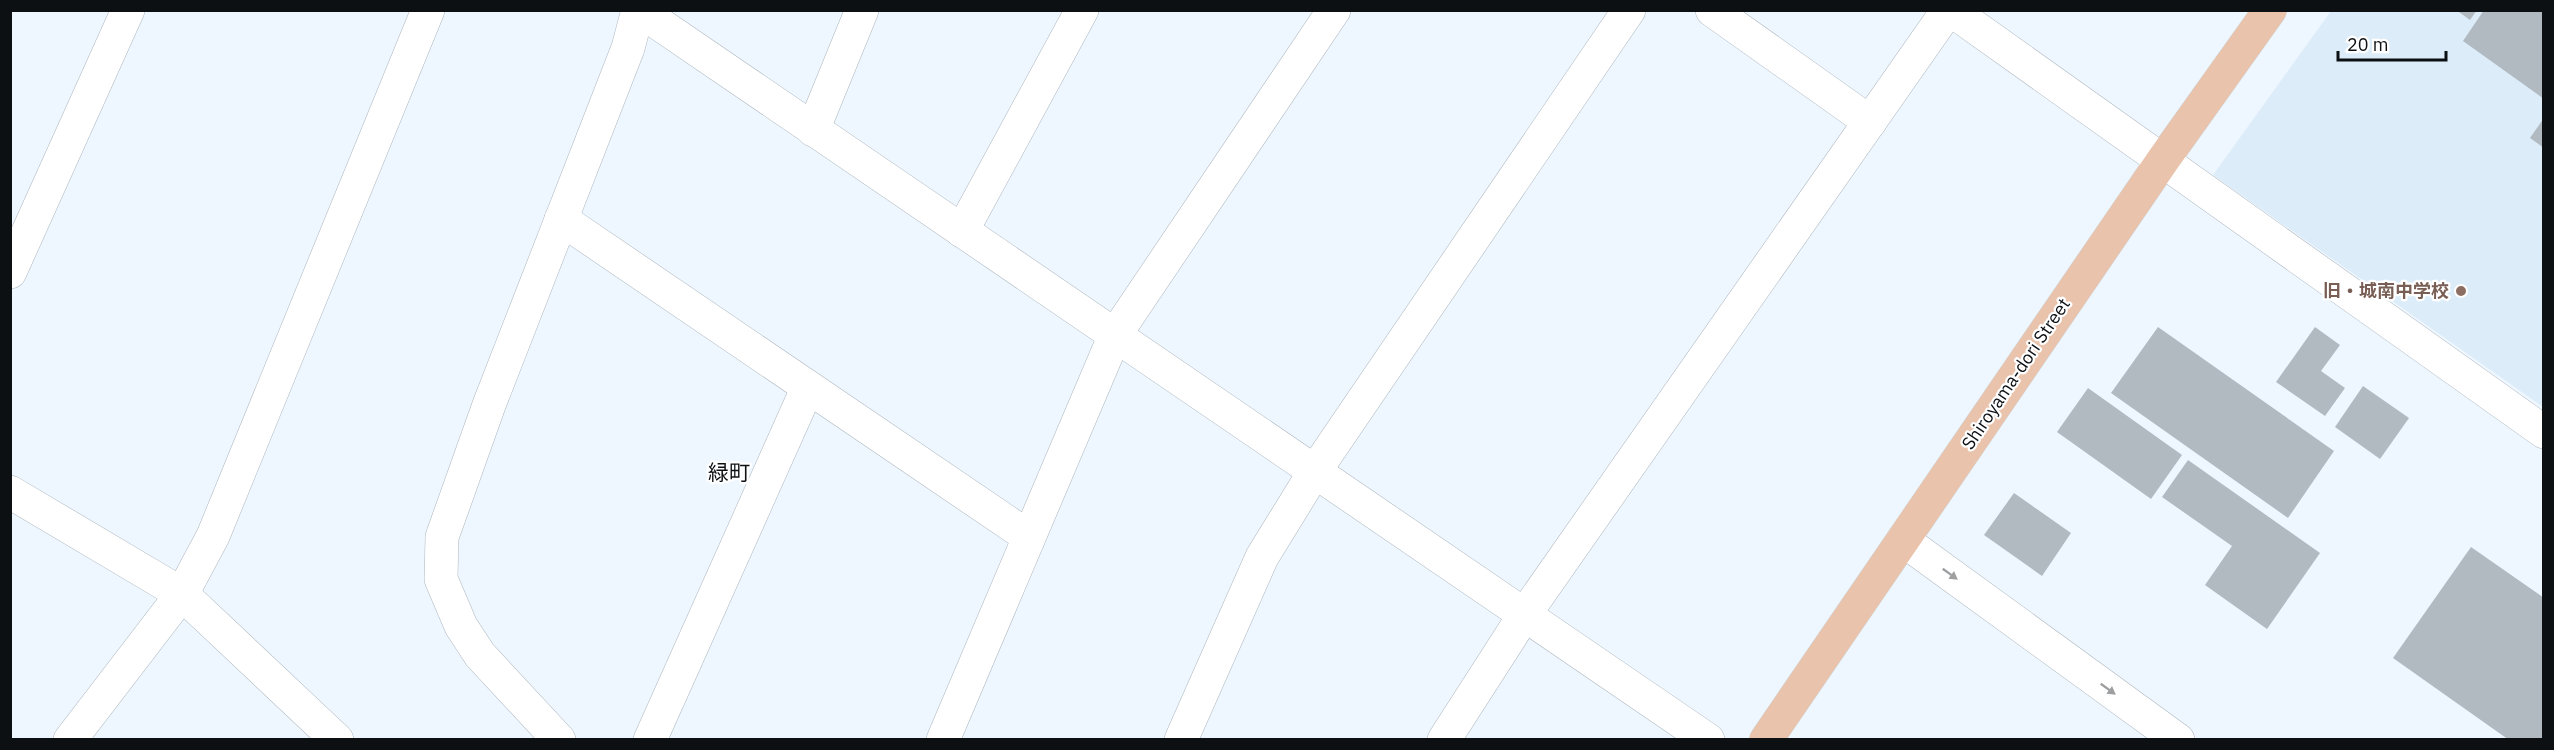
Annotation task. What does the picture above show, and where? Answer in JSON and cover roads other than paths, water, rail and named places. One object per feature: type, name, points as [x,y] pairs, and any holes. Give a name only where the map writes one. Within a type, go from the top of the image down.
[{"type":"main road","name":"Shiroyama-dori Street","points":[[1766,740],[2163,160],[2270,10]]},
{"type":"street","points":[[10,272],[128,10]]},
{"type":"street","points":[[70,740],[182,594],[213,536],[428,10]]},
{"type":"street","points":[[559,740],[480,655],[461,626],[441,579],[442,537],[489,405],[628,48],[638,10],[1708,740]]},
{"type":"street","points":[[813,130],[862,10]]},
{"type":"street","points":[[962,231],[1082,10]]},
{"type":"street","points":[[943,740],[1115,335],[1334,10]]},
{"type":"street","points":[[1181,740],[1262,557],[1315,471],[1629,10]]},
{"type":"street","points":[[1713,10],[1870,122]]},
{"type":"street","points":[[1444,740],[1525,614],[1950,10],[2544,432]]},
{"type":"street","points":[[561,219],[1029,537]]},
{"type":"street","points":[[650,740],[808,387]]},
{"type":"street","points":[[10,492],[182,594],[337,740]]},
{"type":"street","points":[[1903,540],[2178,740]]},
{"type":"place","name":"旧・城南中学校","points":[[2461,291]]},
{"type":"district","name":"緑町","points":[[729,473]]}]
